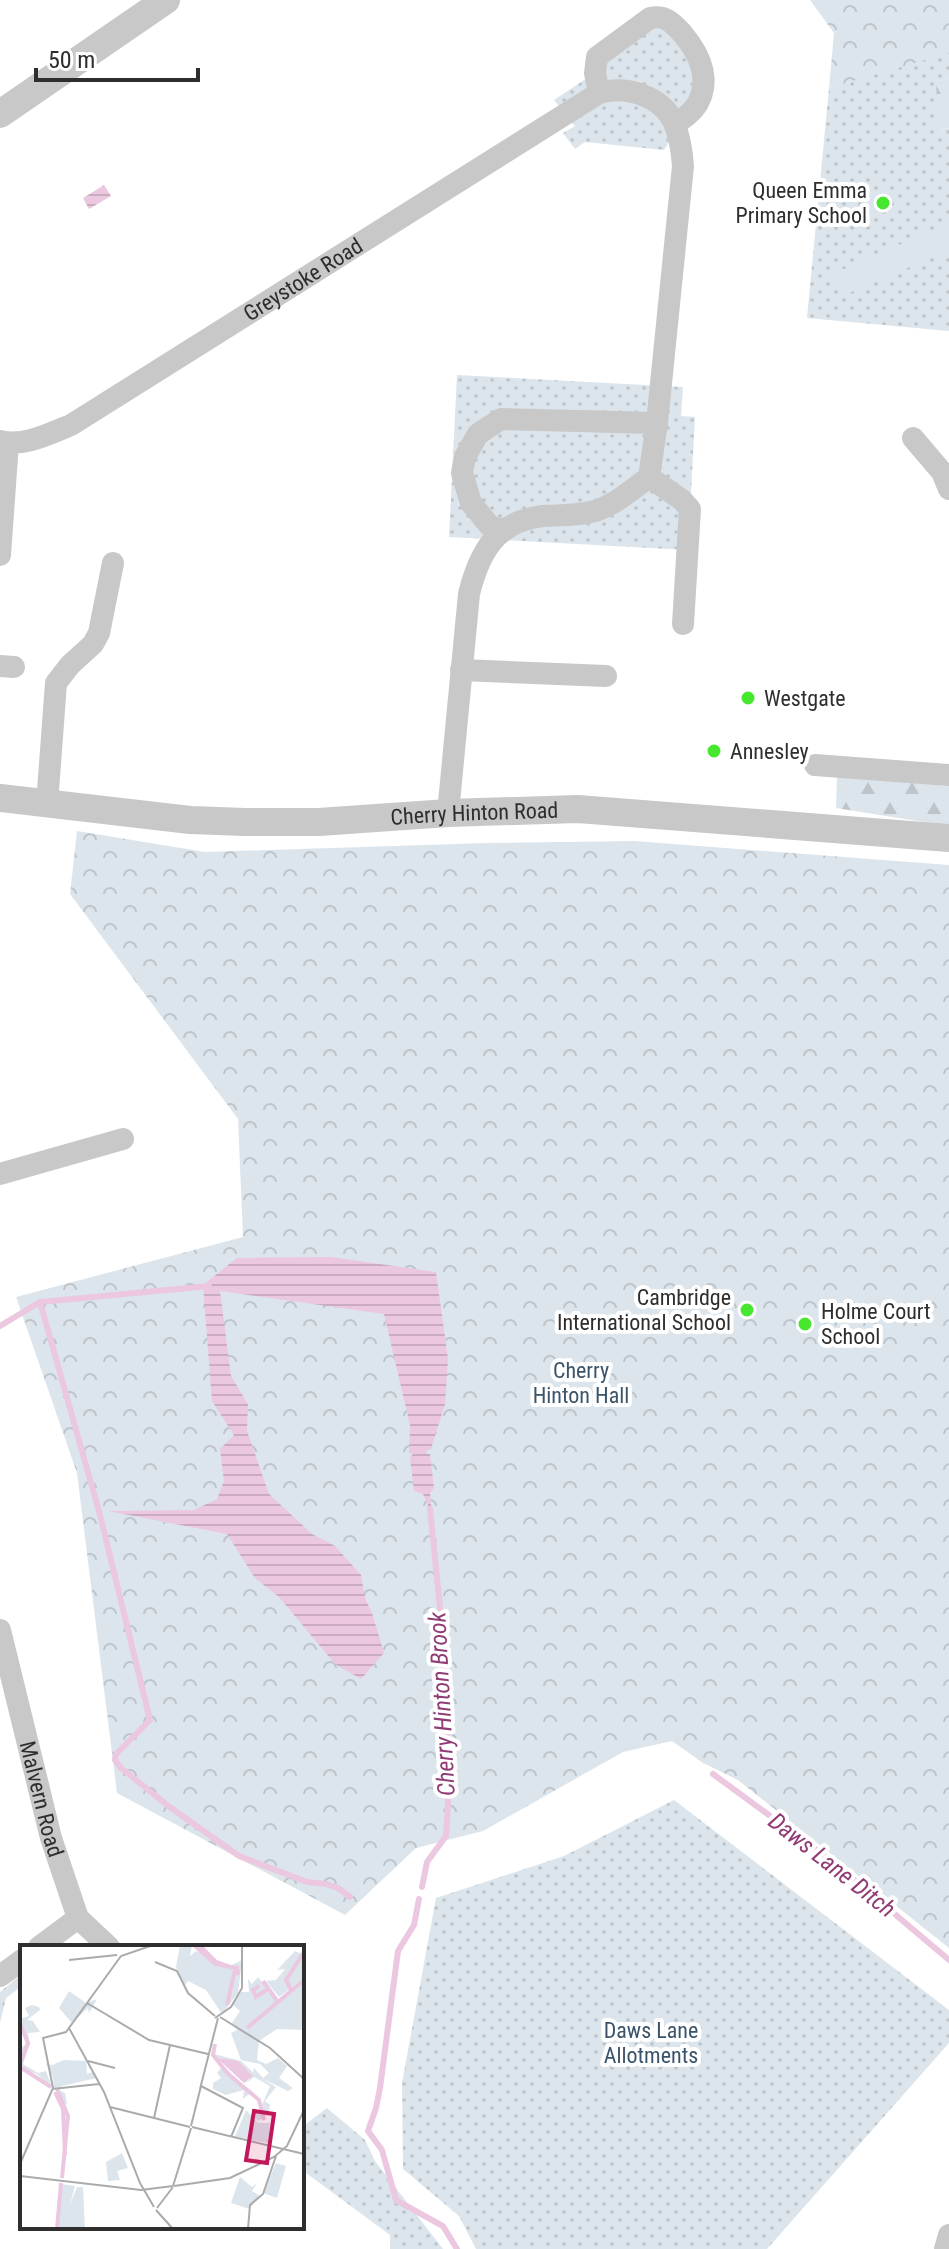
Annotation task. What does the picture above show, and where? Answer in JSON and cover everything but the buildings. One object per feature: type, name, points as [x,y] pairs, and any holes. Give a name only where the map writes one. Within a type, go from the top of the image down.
[{"type":"street","points":[[0,114],[166,0]]},
{"type":"street","points":[[448,813],[469,594],[484,550],[514,524],[539,516],[572,515],[597,510],[626,495],[649,477],[683,166],[681,147],[668,112],[650,98],[628,90],[614,89],[599,93],[595,73],[597,57],[650,18],[672,21],[693,46],[704,76],[699,101],[689,115],[675,124]]},
{"type":"street","name":"Greystoke Road","points":[[4,442],[35,440],[71,425],[599,93]]},
{"type":"street","points":[[503,531],[489,525],[471,503],[462,473],[465,457],[478,434],[501,419],[657,423]]},
{"type":"street","points":[[913,438],[942,472],[949,489]]},
{"type":"street","points":[[0,555],[4,442]]},
{"type":"street","points":[[649,477],[690,509],[683,624]]},
{"type":"street","points":[[47,804],[56,683],[99,633],[116,575]]},
{"type":"street","points":[[461,670],[606,676]]},
{"type":"street","points":[[815,765],[949,775]]},
{"type":"street","name":"Cherry Hinton Road","points":[[0,798],[190,820],[319,822],[448,813],[578,809],[949,838]]},
{"type":"street","points":[[0,1174],[123,1139]]},
{"type":"street","name":"Malvern Road","points":[[0,1630],[51,1838],[78,1918],[107,1945]]},
{"type":"street","points":[[42,1945],[78,1918]]},
{"type":"street","points":[[0,1976],[20,1961]]},
{"type":"street","points":[[945,2249],[949,2235]]},
{"type":"green space","points":[[810,0],[949,0],[949,53],[829,88],[834,33]]},
{"type":"green space","points":[[662,23],[695,62],[694,102],[664,150],[585,142],[575,149],[563,133],[575,126],[554,100],[587,78],[605,57]]},
{"type":"green space","name":"Queen Emma Primary School","points":[[949,52],[949,78],[937,82],[939,130],[949,128],[949,331],[807,318],[829,88]]},
{"type":"green space","points":[[949,78],[949,128],[938,130],[936,82]]},
{"type":"green space","points":[[949,223],[949,250],[840,297],[830,275]]},
{"type":"green space","points":[[457,375],[683,387],[681,416],[695,417],[688,550],[449,537]]},
{"type":"green space","points":[[837,776],[949,786],[949,826],[836,808]]},
{"type":"green space","name":"Cherry Hinton Hall","points":[[77,831],[205,852],[634,841],[949,865],[949,1948],[738,1780],[703,1763],[672,1741],[623,1752],[483,1831],[416,1848],[345,1915],[117,1793],[77,1473],[16,1297],[243,1237],[238,1119],[70,894]]},
{"type":"green space","name":"Daws Lane Allotments","points":[[674,1800],[949,2010],[949,2043],[767,2249],[476,2249],[459,2216],[403,2169],[402,2083],[436,1898],[564,1856]]},
{"type":"green space","points":[[20,1976],[20,1988],[6,1998],[0,2023],[0,1992]]},
{"type":"green space","points":[[327,2108],[365,2140],[375,2161],[443,2249],[390,2249],[390,2235],[304,2171],[304,2125]]},
{"type":"shaded area","points":[[104,185],[111,196],[89,209],[83,198]]},
{"type":"shaded area","points":[[331,1257],[436,1272],[448,1359],[445,1404],[431,1449],[426,1451],[430,1454],[434,1488],[430,1493],[432,1515],[423,1494],[414,1491],[410,1457],[413,1454],[409,1453],[410,1425],[384,1314],[220,1291],[231,1376],[248,1404],[247,1431],[269,1494],[312,1534],[335,1546],[361,1575],[365,1598],[384,1653],[361,1679],[335,1664],[279,1597],[255,1578],[227,1534],[108,1511],[194,1510],[217,1499],[224,1481],[220,1449],[234,1435],[212,1401],[203,1285],[237,1258]]},
{"type":"waterway","points":[[0,1326],[40,1302],[209,1286]]},
{"type":"waterway","points":[[40,1302],[100,1515],[150,1720],[116,1754],[115,1760],[171,1808],[239,1856],[307,1882],[338,1888],[350,1897]]},
{"type":"waterway","name":"Cherry Hinton Brook","points":[[422,1887],[427,1862],[446,1836],[448,1804],[442,1627],[430,1509]]},
{"type":"waterway","name":"Daws Lane Ditch","points":[[713,1774],[838,1866],[949,1960]]},
{"type":"waterway","name":"Cherry Hinton Brook","points":[[419,1899],[414,1925],[398,1951],[380,2088],[368,2131],[382,2150],[396,2200],[443,2226],[457,2249]]},
{"type":"place","name":"Queen Emma Primary School","points":[[883,203]]},
{"type":"place","name":"Westgate","points":[[748,698]]},
{"type":"place","name":"Annesley","points":[[714,751]]},
{"type":"place","name":"Cambridge International School","points":[[747,1310]]},
{"type":"place","name":"Holme Court School","points":[[805,1324]]}]
